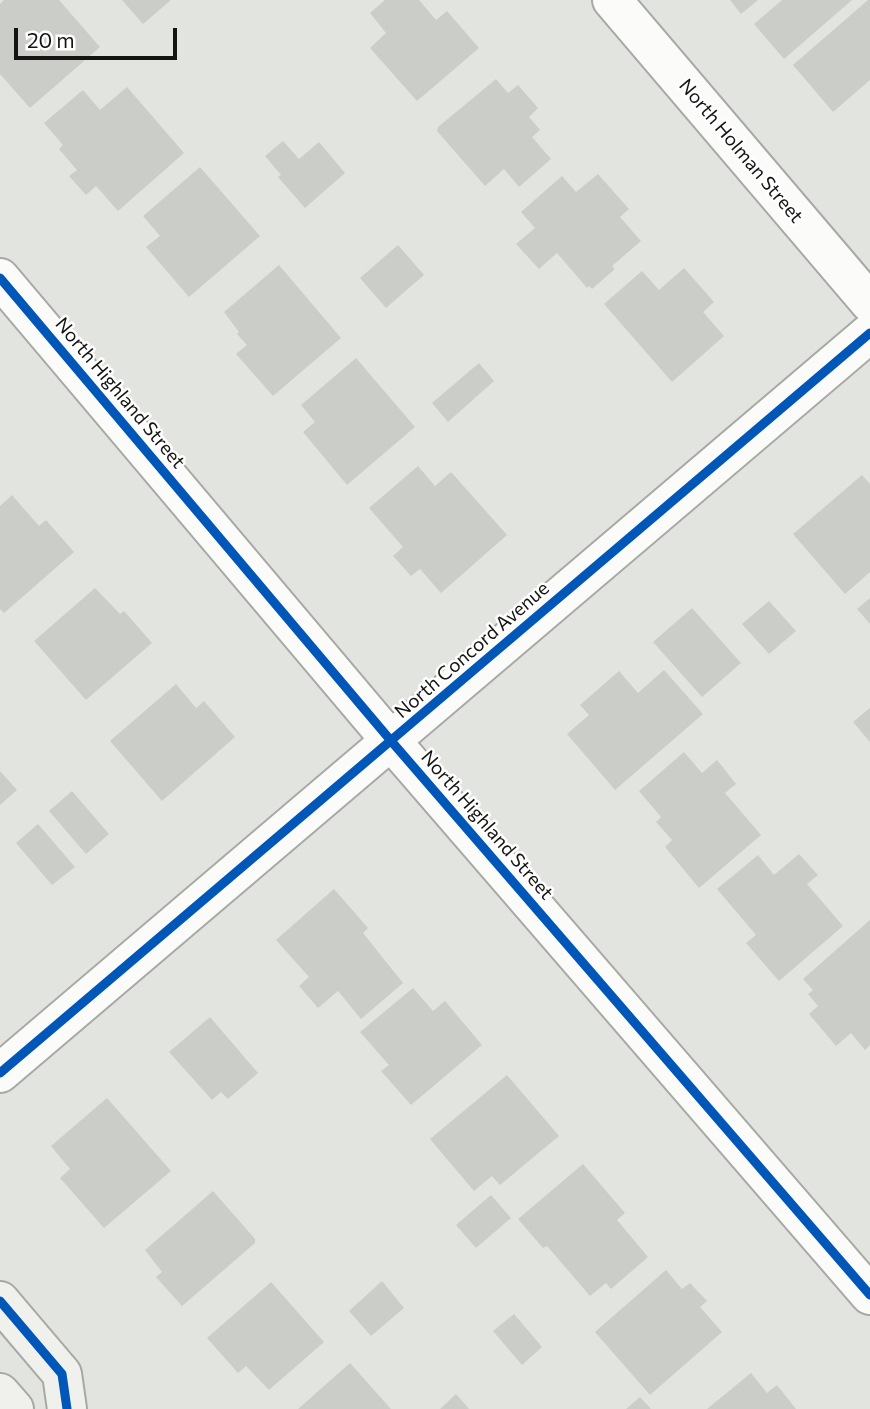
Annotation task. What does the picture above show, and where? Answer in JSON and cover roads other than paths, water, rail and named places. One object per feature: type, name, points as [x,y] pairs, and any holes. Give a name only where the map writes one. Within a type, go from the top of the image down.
[{"type":"main road","points":[[0,1301],[62,1374],[67,1409]]},
{"type":"main road","points":[[0,1393],[13,1409]]},
{"type":"street","name":"North Holman Street","points":[[612,0],[870,303]]},
{"type":"street","name":"North Highland Street","points":[[0,278],[392,742],[870,1295]]},
{"type":"street","name":"North Concord Avenue","points":[[0,1073],[870,333]]}]
